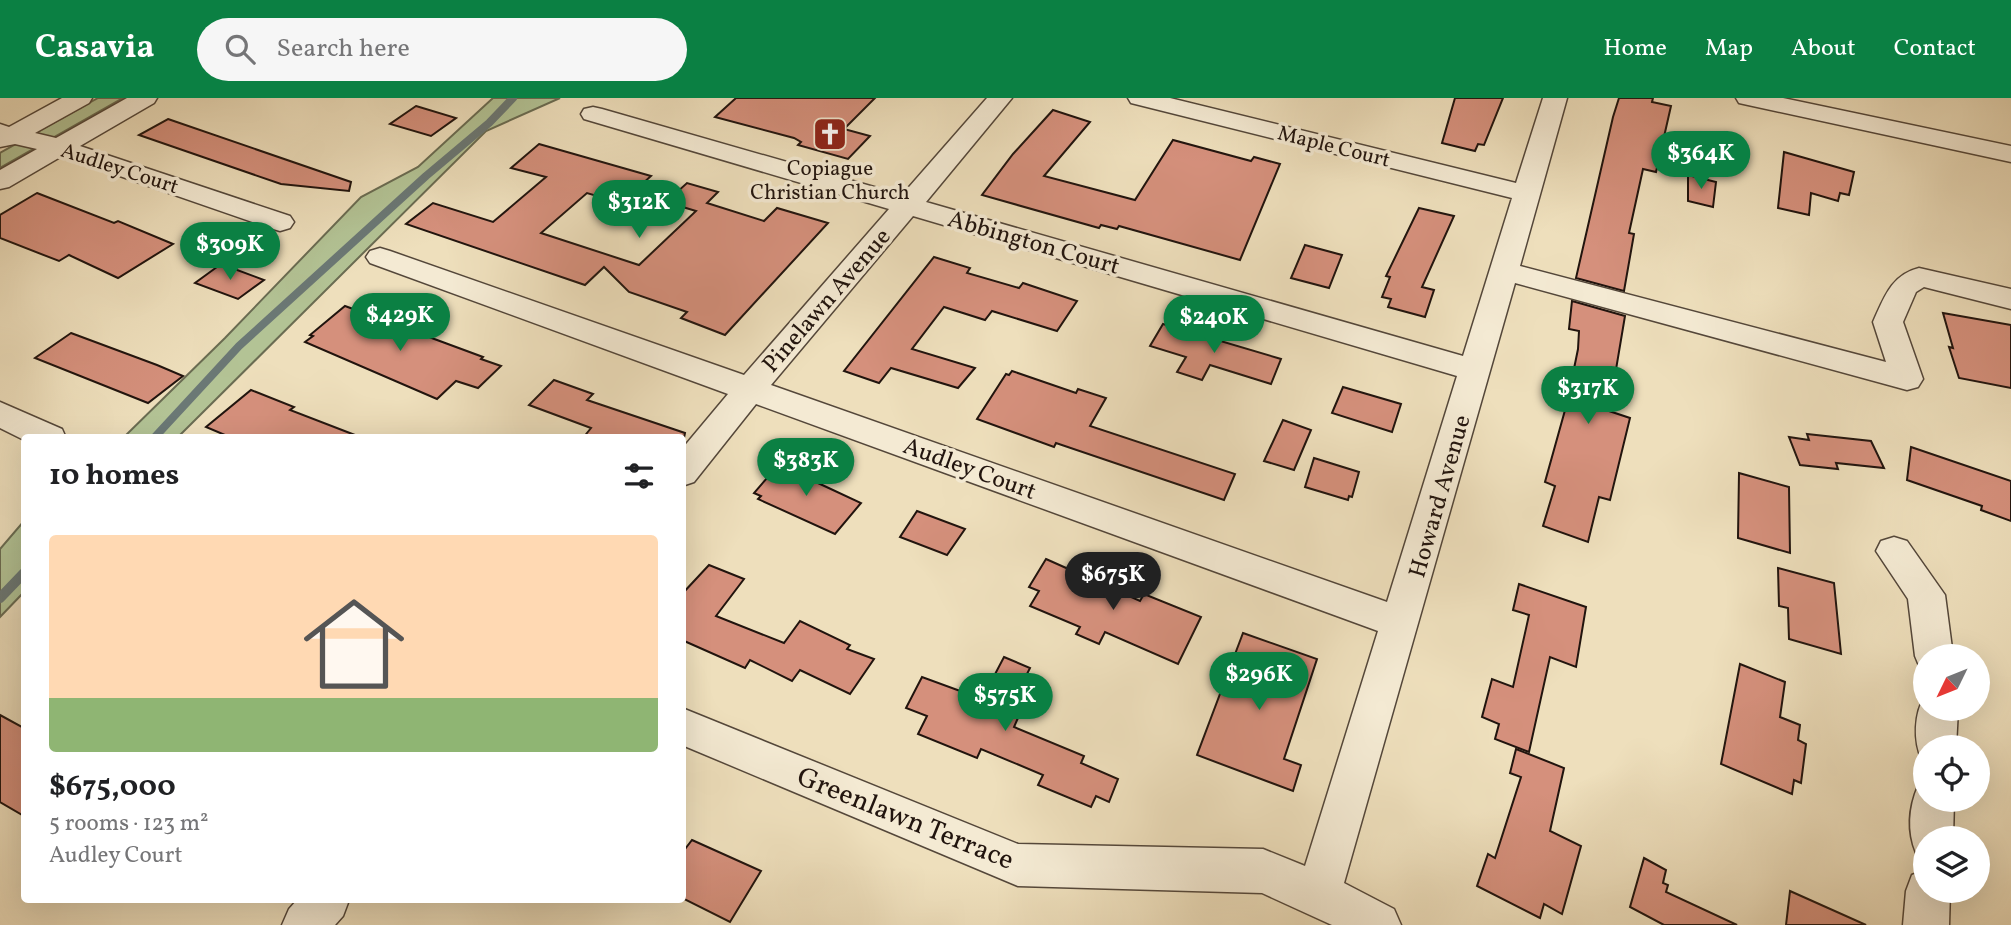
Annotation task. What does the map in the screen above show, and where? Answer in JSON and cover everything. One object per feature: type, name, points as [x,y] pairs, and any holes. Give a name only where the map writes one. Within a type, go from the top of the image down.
[{"type":"street","points":[[4,137],[80,98]]},
{"type":"street","points":[[0,181],[145,98]]},
{"type":"street","name":"Pinelawn Avenue","points":[[686,468],[750,389],[1000,98]]},
{"type":"street","name":"Maple Court","points":[[1140,98],[1527,194]]},
{"type":"street","name":"Howard Avenue","points":[[1319,894],[1555,98]]},
{"type":"street","points":[[1748,98],[2011,154]]},
{"type":"street","name":"Abbington Court","points":[[593,114],[1476,370]]},
{"type":"street","name":"Audley Court","points":[[4,137],[59,147],[280,222]]},
{"type":"street","name":"Audley Court","points":[[380,257],[1401,623]]},
{"type":"street","points":[[1505,271],[1907,379],[1888,322],[1904,287],[1919,278],[2011,299]]},
{"type":"street","points":[[0,414],[42,434]]},
{"type":"street","points":[[1894,551],[1926,595],[1932,644]]},
{"type":"street","name":"Greenlawn Terrace","points":[[686,728],[1018,865],[1263,871],[1319,894],[1378,925]]},
{"type":"street","points":[[305,925],[324,903]]},
{"type":"street","points":[[1926,925],[1927,903]]},
{"type":"green space","points":[[98,98],[123,98],[0,168],[0,153]]},
{"type":"green space","points":[[493,98],[560,98],[486,131],[181,434],[127,434],[225,338],[361,197],[418,167]]},
{"type":"green space","points":[[21,524],[21,595],[0,617],[0,549]]},
{"type":"building","points":[[736,98],[875,98],[844,129],[870,136],[848,159],[798,145],[801,142],[794,138],[715,117]]},
{"type":"building","points":[[1455,98],[1503,98],[1484,145],[1478,144],[1475,151],[1442,143]]},
{"type":"building","points":[[1619,98],[1653,98],[1652,102],[1671,106],[1656,172],[1643,169],[1629,233],[1634,234],[1624,291],[1576,278]]},
{"type":"building","points":[[416,106],[456,118],[431,136],[390,124]]},
{"type":"building","points":[[1053,110],[1090,122],[1044,176],[1135,200],[1173,140],[1251,161],[1254,157],[1280,164],[1240,260],[1119,226],[1117,229],[1101,225],[1099,228],[982,195],[1013,154]]},
{"type":"building","points":[[168,119],[351,182],[349,191],[281,184],[139,135]]},
{"type":"building","points":[[539,144],[651,176],[621,203],[587,193],[541,233],[639,265],[696,211],[666,202],[687,183],[718,192],[707,203],[764,221],[777,208],[828,223],[725,335],[681,318],[687,312],[629,292],[604,267],[585,285],[406,224],[433,203],[493,222],[546,177],[511,168]]},
{"type":"building","points":[[1784,152],[1854,172],[1849,195],[1840,193],[1838,201],[1811,193],[1809,215],[1778,208]]},
{"type":"building","points":[[1688,175],[1716,182],[1713,207],[1688,201]]},
{"type":"building","points":[[37,193],[114,223],[118,221],[173,244],[118,278],[69,255],[59,261],[0,238],[0,215]]},
{"type":"building","points":[[1419,208],[1454,216],[1422,287],[1434,290],[1425,317],[1388,307],[1391,299],[1382,297],[1390,277],[1386,276]]},
{"type":"building","points":[[1305,245],[1342,255],[1329,288],[1291,278]]},
{"type":"building","points":[[934,257],[970,268],[967,273],[1019,288],[1023,283],[1077,301],[1057,331],[992,311],[985,320],[944,307],[912,349],[975,368],[958,388],[891,368],[879,383],[844,371]]},
{"type":"building","points":[[221,264],[264,280],[238,299],[195,283]]},
{"type":"building","points":[[1572,301],[1625,316],[1609,411],[1630,418],[1610,500],[1599,497],[1588,542],[1543,526],[1555,486],[1545,482],[1567,403],[1578,349],[1579,331],[1569,329]]},
{"type":"building","points":[[345,306],[501,366],[478,388],[456,381],[437,399],[305,342]]},
{"type":"building","points":[[1943,313],[2011,325],[2011,388],[1959,378],[1949,347],[1953,348]]},
{"type":"building","points":[[1163,324],[1281,359],[1271,384],[1210,365],[1202,380],[1177,372],[1186,357],[1150,346]]},
{"type":"building","points":[[71,333],[183,376],[148,403],[35,358]]},
{"type":"building","points":[[1012,371],[1076,393],[1078,389],[1106,398],[1090,426],[1235,474],[1224,500],[1056,443],[1054,447],[977,419],[1006,374],[1009,375]]},
{"type":"building","points":[[554,380],[593,394],[587,400],[685,433],[586,434],[591,428],[529,405]]},
{"type":"building","points":[[1343,387],[1401,404],[1392,432],[1332,413]]},
{"type":"building","points":[[251,390],[294,407],[290,410],[352,434],[223,434],[206,427]]},
{"type":"building","points":[[1283,420],[1311,430],[1294,470],[1264,461]]},
{"type":"building","points":[[1807,434],[1871,441],[1884,468],[1836,463],[1838,469],[1800,465],[1789,437],[1809,440]]},
{"type":"building","points":[[1911,447],[2011,481],[2011,521],[1981,510],[1982,506],[1907,480]]},
{"type":"building","points":[[1314,458],[1359,472],[1352,497],[1349,496],[1348,500],[1305,487]]},
{"type":"building","points":[[781,462],[821,479],[818,483],[861,503],[835,534],[758,499],[761,496],[754,493]]},
{"type":"building","points":[[1739,473],[1789,487],[1790,553],[1738,538]]},
{"type":"building","points":[[917,511],[965,529],[947,555],[900,537]]},
{"type":"building","points":[[1046,559],[1140,601],[1144,594],[1201,617],[1178,664],[1105,632],[1099,644],[1076,634],[1080,627],[1030,606],[1039,591],[1029,587]]},
{"type":"building","points":[[709,565],[744,579],[716,616],[784,643],[800,621],[850,645],[847,649],[874,659],[850,694],[800,670],[792,681],[750,660],[745,668],[686,642],[686,590]]},
{"type":"building","points":[[1778,568],[1834,583],[1841,654],[1789,639],[1788,608],[1779,606]]},
{"type":"building","points":[[1519,584],[1586,607],[1576,667],[1550,657],[1529,752],[1495,739],[1499,724],[1482,717],[1492,679],[1513,687],[1529,615],[1513,610]]},
{"type":"building","points":[[1243,633],[1317,659],[1284,759],[1301,765],[1293,791],[1197,755]]},
{"type":"building","points":[[1004,657],[1030,668],[1018,692],[1028,695],[1014,727],[1084,756],[1081,763],[1118,779],[1109,802],[1096,796],[1091,807],[1038,785],[1043,775],[981,749],[977,758],[918,734],[927,716],[906,708],[922,677],[982,699]]},
{"type":"building","points":[[1740,664],[1785,682],[1780,717],[1800,725],[1798,740],[1806,744],[1801,783],[1794,780],[1792,794],[1721,764]]},
{"type":"building","points":[[0,715],[21,726],[21,814],[0,802]]},
{"type":"building","points":[[1516,749],[1564,768],[1550,831],[1581,846],[1562,914],[1544,904],[1540,918],[1477,886],[1488,854],[1495,858],[1521,777],[1510,773]]},
{"type":"building","points":[[692,840],[761,871],[730,922],[686,900],[686,848]]},
{"type":"building","points":[[1644,858],[1666,870],[1663,883],[1668,885],[1666,892],[1737,925],[1664,925],[1630,907]]},
{"type":"building","points":[[1790,891],[1866,925],[1786,925]]},
{"type":"waterway","points":[[158,434],[239,346],[426,176],[489,123],[513,98]]},
{"type":"waterway","points":[[0,598],[21,576]]},
{"type":"place","name":"Copiague Christian Church","points":[[830,134]]}]
